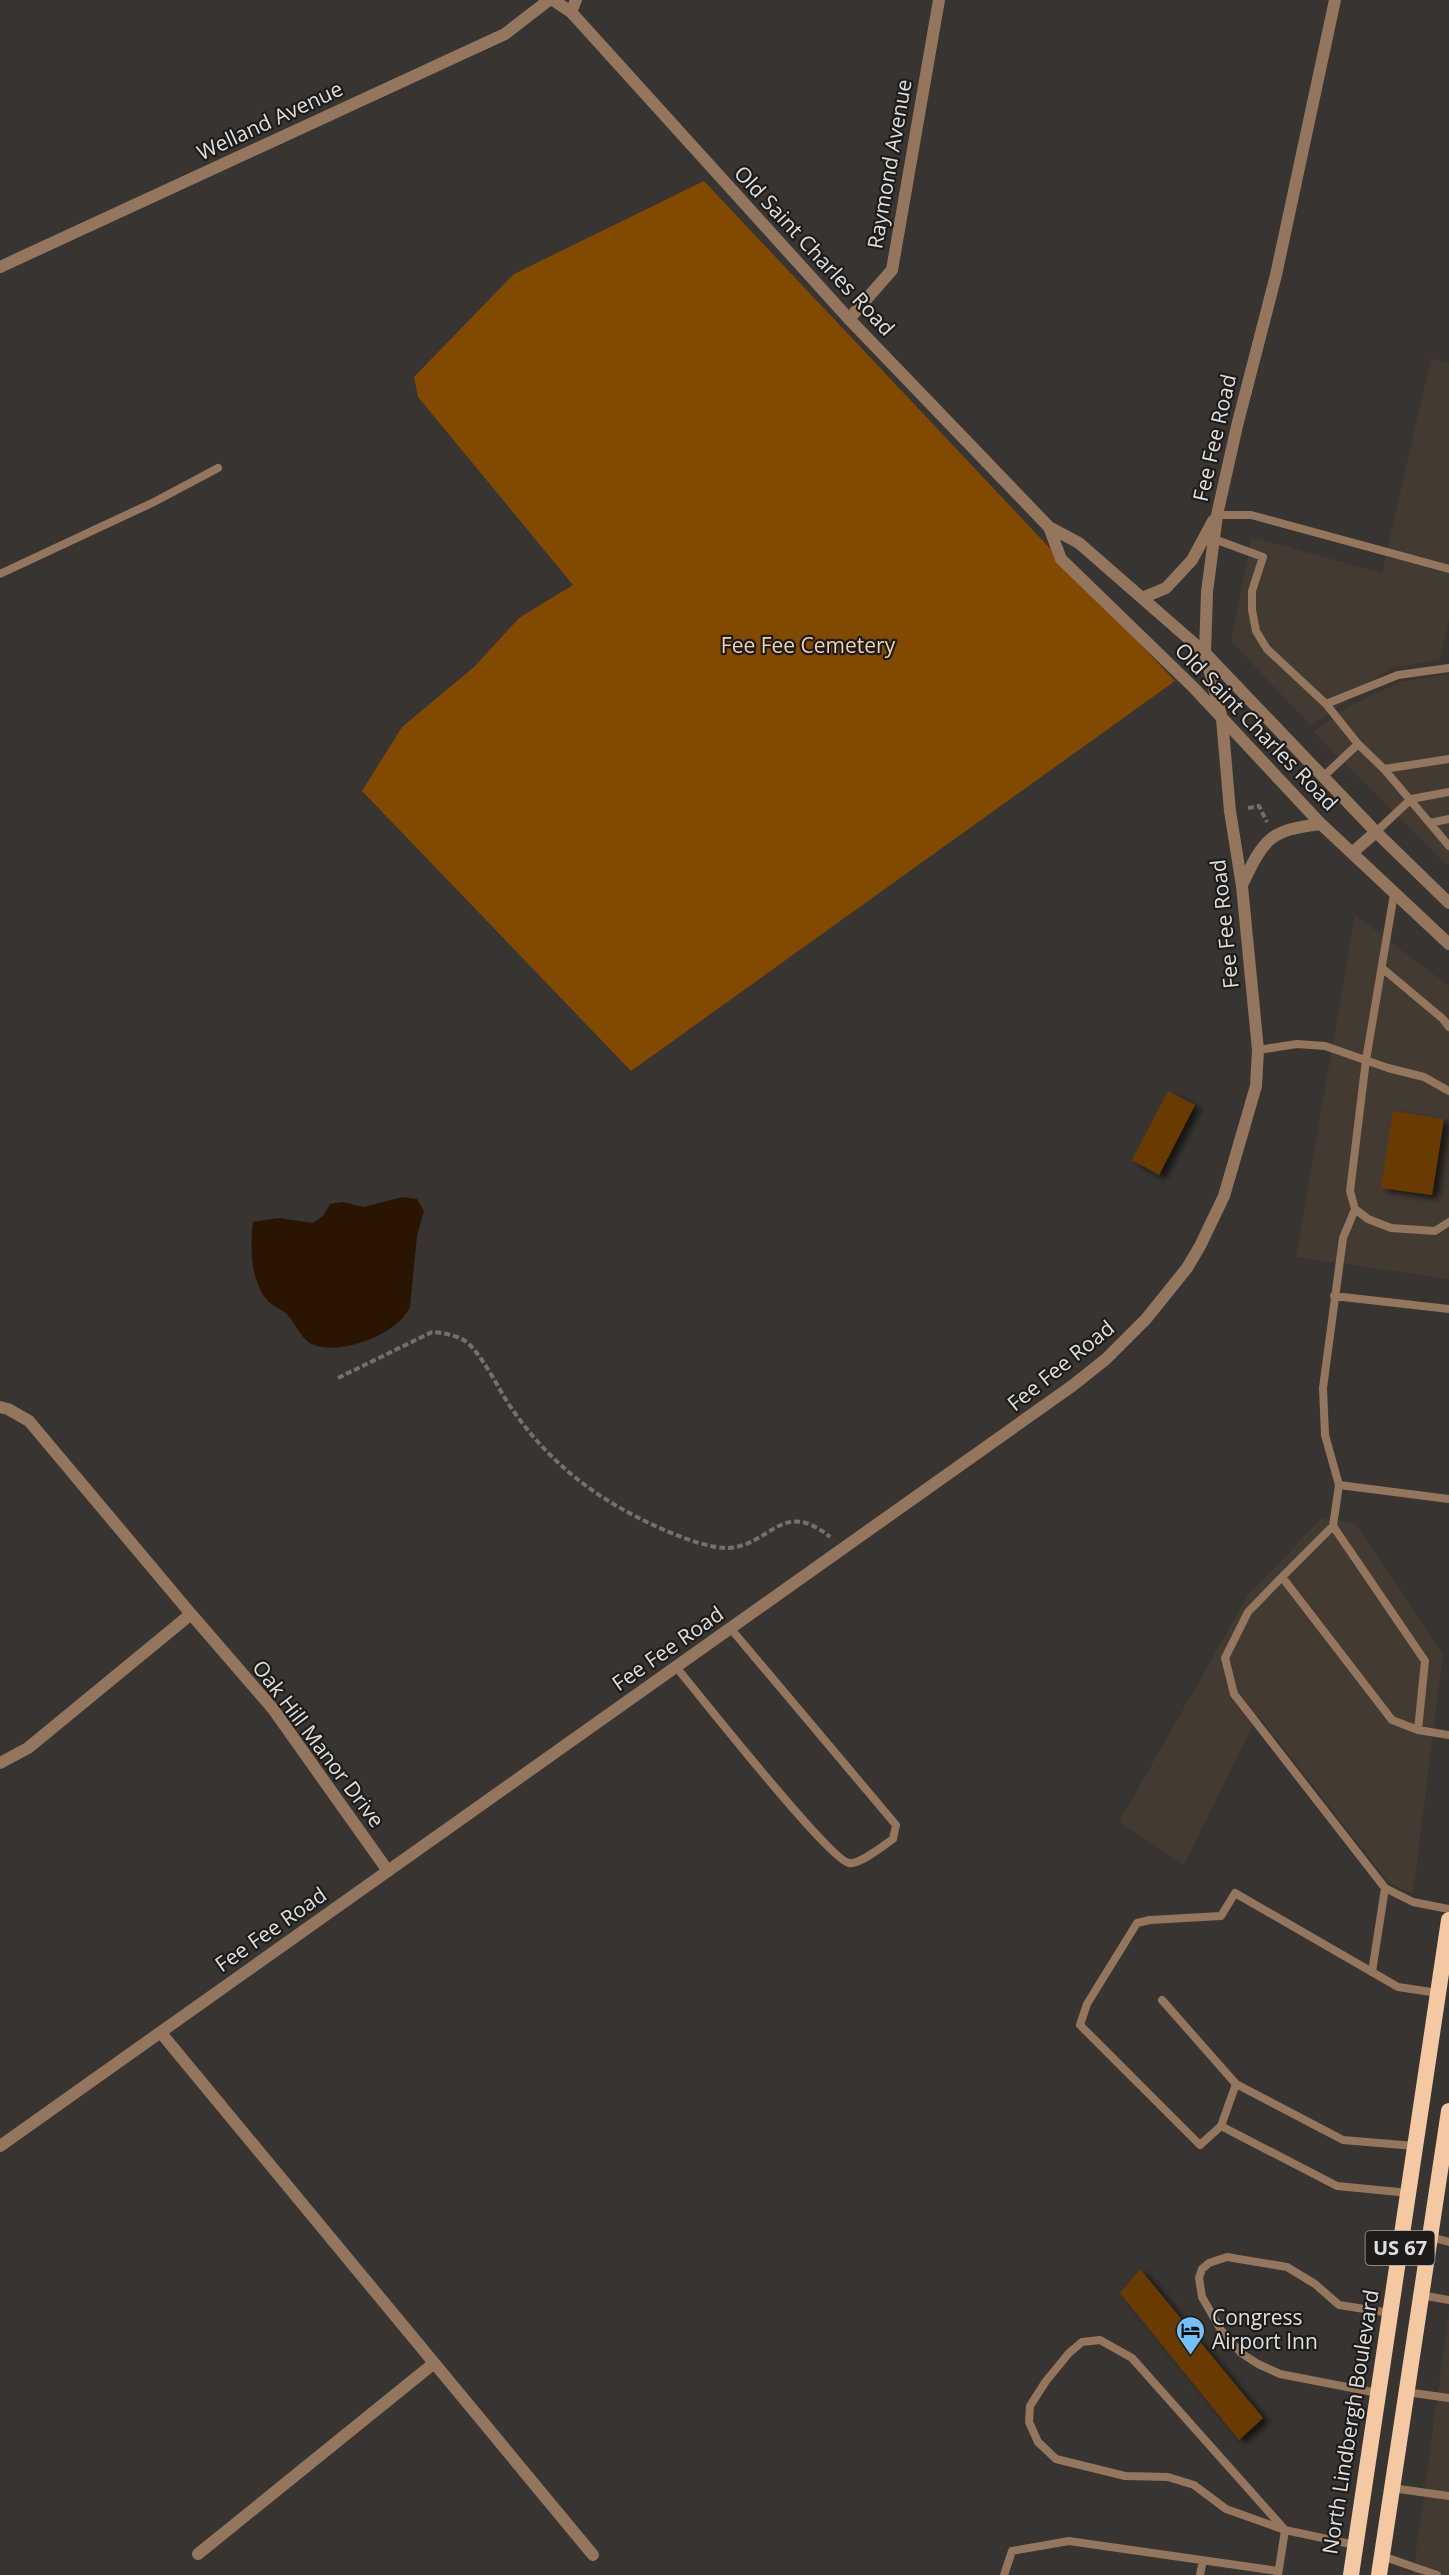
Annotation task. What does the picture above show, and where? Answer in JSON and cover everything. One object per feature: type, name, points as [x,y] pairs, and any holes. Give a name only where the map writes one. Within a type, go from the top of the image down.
[{"type":"highway","name":"North Lindbergh Boulevard","points":[[1351,2575],[1449,1920]]},
{"type":"highway","name":"US 67","points":[[1379,2575],[1449,2116]]},
{"type":"street","name":"Old Saint Charles Road","points":[[551,0],[571,12],[849,319],[1048,527],[1079,543],[1205,653],[1376,832],[1449,903]]},
{"type":"street","name":"Welland Avenue","points":[[0,267],[505,34],[551,0]]},
{"type":"street","points":[[571,12],[576,0]]},
{"type":"street","name":"Raymond Avenue","points":[[849,319],[892,270],[939,0]]},
{"type":"street","name":"Fee Fee Road","points":[[0,2146],[676,1666],[844,1550],[1072,1386],[1106,1359],[1146,1319],[1191,1261],[1224,1196],[1256,1086],[1258,1050],[1242,886],[1230,811],[1222,718],[1205,653],[1207,592],[1217,514],[1276,275],[1335,0]]},
{"type":"street","points":[[1142,598],[1166,588],[1192,560],[1217,514]]},
{"type":"street","name":"Old Saint Charles Road","points":[[1048,527],[1061,559],[1222,718],[1322,824],[1449,944]]},
{"type":"street","points":[[1242,886],[1258,850],[1266,842],[1289,828],[1322,824]]},
{"type":"street","points":[[1353,852],[1376,832]]},
{"type":"street","name":"Oak Hill Manor Drive","points":[[0,1407],[8,1408],[29,1421],[273,1709],[388,1871]]},
{"type":"street","points":[[0,1763],[28,1748],[191,1614]]},
{"type":"street","points":[[161,2033],[593,2555]]},
{"type":"street","points":[[198,2554],[433,2364]]},
{"type":"lane","points":[[0,574],[144,507],[218,468]]},
{"type":"lane","points":[[1217,514],[1251,515],[1449,569]]},
{"type":"lane","points":[[1214,539],[1263,556],[1252,591],[1252,610],[1257,631],[1267,650],[1326,704],[1358,744],[1411,799],[1449,846]]},
{"type":"lane","points":[[1326,704],[1398,675],[1449,668]]},
{"type":"lane","points":[[1324,776],[1358,744]]},
{"type":"lane","points":[[1384,770],[1449,759]]},
{"type":"lane","points":[[1376,832],[1411,799],[1449,792]]},
{"type":"lane","points":[[1430,823],[1449,819]]},
{"type":"lane","points":[[1394,894],[1366,1060],[1350,1191],[1355,1209],[1368,1219],[1391,1228],[1435,1231],[1449,1222]]},
{"type":"lane","points":[[1382,968],[1443,1019],[1449,1027]]},
{"type":"lane","points":[[1258,1050],[1297,1044],[1325,1046],[1424,1077],[1449,1090]]},
{"type":"lane","points":[[1355,1209],[1342,1238],[1323,1388],[1325,1435],[1339,1485],[1333,1526],[1248,1612],[1225,1658],[1234,1694],[1385,1888],[1413,1902],[1449,1910]]},
{"type":"lane","points":[[1334,1296],[1449,1309]]},
{"type":"lane","points":[[1339,1485],[1449,1499]]},
{"type":"lane","points":[[1333,1526],[1425,1661],[1418,1730]]},
{"type":"lane","points":[[1282,1576],[1392,1720],[1418,1730],[1449,1735]]},
{"type":"lane","points":[[676,1666],[809,1827],[841,1858],[848,1863],[857,1863],[893,1839],[896,1825],[731,1629]]},
{"type":"lane","points":[[1372,1972],[1385,1888]]},
{"type":"lane","points":[[1236,2084],[1221,2126],[1200,2145],[1080,2025],[1087,2004],[1137,1923],[1150,1920],[1221,1916],[1235,1893],[1398,1987],[1438,1993]]},
{"type":"lane","points":[[1162,2000],[1236,2084],[1343,2140],[1415,2146]]},
{"type":"lane","points":[[1221,2126],[1337,2186],[1408,2193]]},
{"type":"lane","points":[[1430,2237],[1449,2242]]},
{"type":"lane","points":[[1378,2393],[1280,2373],[1241,2354],[1221,2330],[1202,2297],[1199,2278],[1202,2269],[1209,2263],[1227,2257],[1287,2267],[1315,2284],[1339,2305],[1390,2313]]},
{"type":"lane","points":[[1421,2295],[1449,2300]]},
{"type":"lane","points":[[1285,2530],[1132,2358],[1100,2340],[1082,2343],[1069,2353],[1046,2381],[1030,2406],[1029,2422],[1038,2442],[1056,2459],[1125,2476],[1168,2477],[1194,2484],[1226,2509],[1285,2530],[1355,2545]]},
{"type":"lane","points":[[1406,2392],[1449,2398]]},
{"type":"lane","points":[[1392,2488],[1449,2496]]},
{"type":"lane","points":[[1004,2575],[1012,2551],[1068,2541],[1278,2573],[1285,2530]]},
{"type":"lane","points":[[1382,2556],[1437,2575]]},
{"type":"lane","points":[[1200,2575],[1203,2560]]},
{"type":"path","points":[[1248,808],[1259,806],[1268,826]]},
{"type":"path","points":[[338,1378],[432,1332],[445,1333],[469,1344],[510,1406],[549,1455],[582,1484],[613,1504],[676,1534],[725,1548],[749,1543],[784,1523],[799,1521],[822,1531],[844,1550]]},
{"type":"shaded area","points":[[1431,358],[1449,363],[1449,620],[1439,660],[1391,668],[1311,726],[1231,641],[1252,537],[1382,573]]},
{"type":"shaded area","points":[[1449,674],[1449,864],[1446,864],[1313,732],[1349,706],[1401,682]]},
{"type":"shaded area","points":[[1355,915],[1449,986],[1449,1279],[1296,1257]]},
{"type":"shaded area","points":[[402,1197],[417,1199],[424,1211],[417,1236],[410,1307],[407,1313],[387,1331],[361,1342],[337,1348],[312,1344],[303,1337],[287,1314],[270,1303],[262,1293],[253,1263],[253,1222],[278,1218],[313,1223],[324,1215],[330,1204],[342,1202],[364,1207]]},
{"type":"shaded area","points":[[1323,1517],[1356,1524],[1443,1654],[1413,1894],[1389,1883],[1258,1715],[1184,1865],[1119,1822],[1248,1595]]},
{"type":"shaded area","points":[[1449,2311],[1449,2575],[1413,2575]]},
{"type":"green space","name":"Fee Fee Cemetery","points":[[704,181],[1175,681],[631,1071],[362,791],[402,727],[474,667],[519,618],[573,585],[418,397],[414,377],[514,274]]},
{"type":"building","points":[[1168,1091],[1195,1105],[1159,1175],[1132,1160]]},
{"type":"building","points":[[1393,1111],[1444,1119],[1432,1195],[1381,1188]]},
{"type":"building","name":"Congress Airport Inn","points":[[1140,2269],[1263,2418],[1239,2440],[1120,2293]]},
{"type":"place","name":"Congress Airport Inn","points":[[1191,2356]]}]
